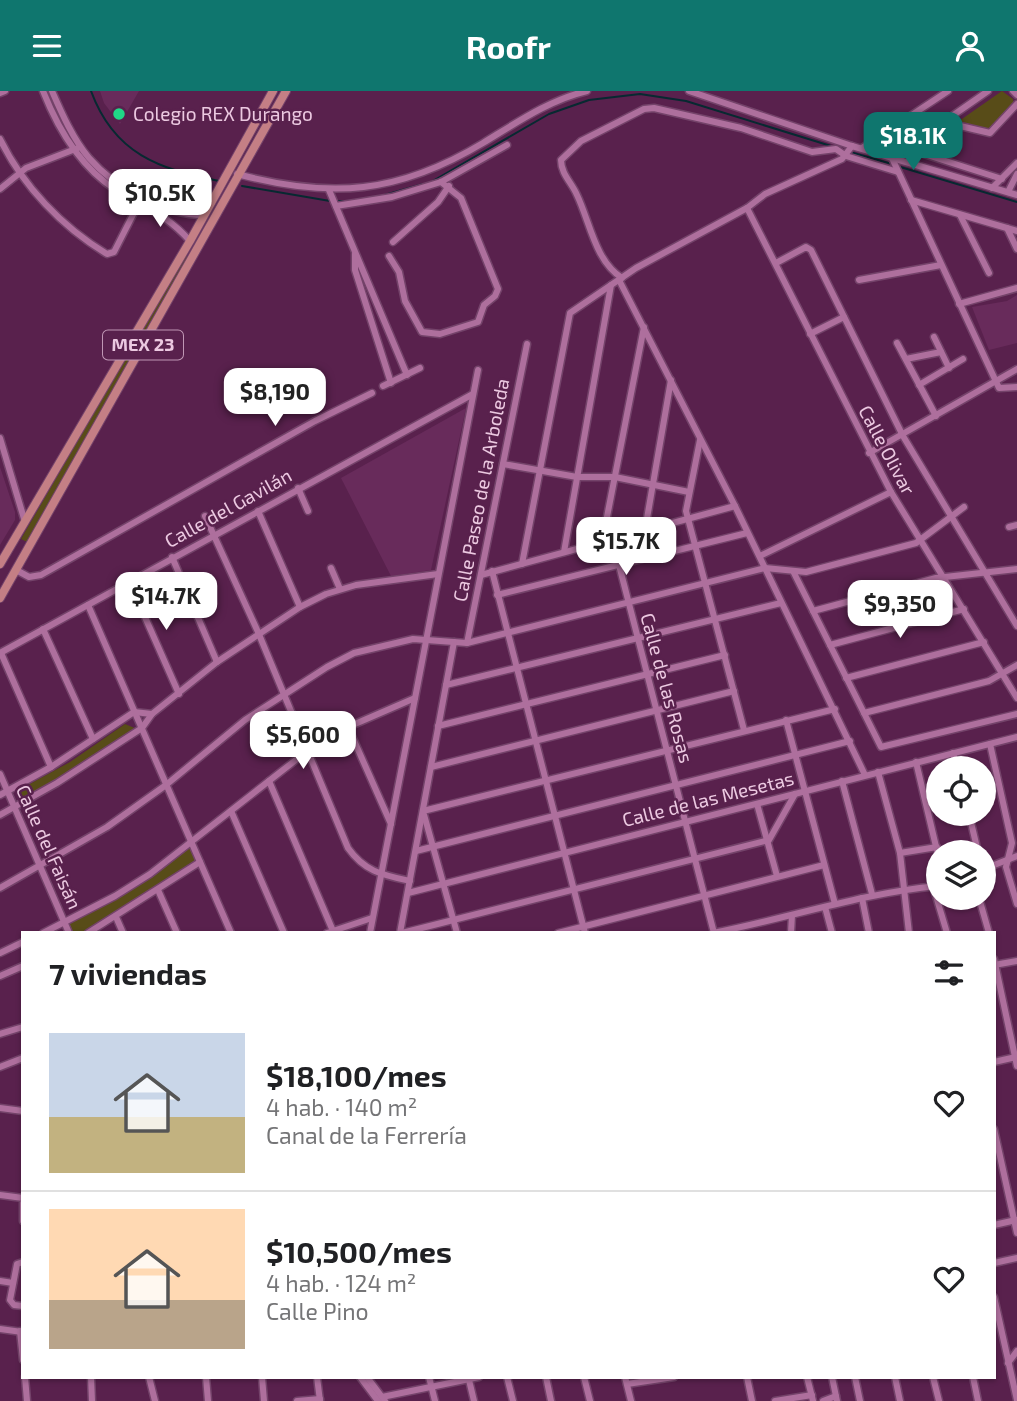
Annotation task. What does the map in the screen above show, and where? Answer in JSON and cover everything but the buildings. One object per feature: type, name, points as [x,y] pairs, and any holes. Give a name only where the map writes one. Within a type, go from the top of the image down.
[{"type":"main road","name":"MEX 23","points":[[0,598],[18,572],[107,405],[129,372],[194,245],[204,215],[273,91]]},
{"type":"main road","name":"MEX 23","points":[[0,564],[286,91]]},
{"type":"street","points":[[0,93],[5,91]]},
{"type":"street","points":[[44,91],[78,148],[101,179],[162,210],[204,215]]},
{"type":"street","points":[[52,91],[78,148]]},
{"type":"street","points":[[229,171],[329,190],[380,186],[419,176],[451,162],[550,105],[587,91]]},
{"type":"street","points":[[689,91],[898,172]]},
{"type":"street","points":[[522,563],[570,313],[611,284],[747,208],[765,194],[849,151],[862,148],[948,91]]},
{"type":"street","points":[[929,132],[988,91]]},
{"type":"street","points":[[1013,91],[1017,95]]},
{"type":"street","points":[[943,122],[990,133],[1017,104]]},
{"type":"street","points":[[849,151],[836,149],[812,152],[741,128],[654,108],[644,109],[581,142],[563,156],[562,170],[577,195],[584,220],[604,260],[620,279],[735,506],[865,775]]},
{"type":"street","points":[[0,139],[18,173],[50,209],[107,254],[114,252],[140,200]]},
{"type":"street","points":[[877,139],[1002,179]]},
{"type":"street","points":[[335,203],[391,197],[441,182],[507,145]]},
{"type":"street","points":[[0,189],[18,173],[78,148]]},
{"type":"street","points":[[862,148],[1017,195]]},
{"type":"street","points":[[891,155],[996,383],[1001,389],[1017,387]]},
{"type":"street","points":[[992,188],[1017,163]]},
{"type":"street","points":[[1008,193],[1017,174]]},
{"type":"street","points":[[389,256],[399,272],[403,296],[422,332],[440,334],[478,322],[482,308],[495,296],[498,289],[461,198],[441,182]]},
{"type":"street","points":[[393,242],[438,202],[449,186]]},
{"type":"street","points":[[329,190],[407,375]]},
{"type":"street","points":[[911,200],[1017,231]]},
{"type":"street","name":"Calle Olivar","points":[[747,208],[869,453],[1017,698]]},
{"type":"street","points":[[162,210],[194,245]]},
{"type":"street","points":[[175,223],[181,212]]},
{"type":"street","points":[[960,215],[989,273]]},
{"type":"street","points":[[1007,228],[1017,249]]},
{"type":"street","points":[[776,264],[808,247],[904,436],[1017,625]]},
{"type":"street","points":[[356,253],[355,270],[391,383]]},
{"type":"street","points":[[859,280],[941,265]]},
{"type":"street","points":[[564,552],[611,284]]},
{"type":"street","points":[[959,304],[1017,288]]},
{"type":"street","points":[[810,334],[844,317]]},
{"type":"street","name":"Calle de las Rosas","points":[[644,327],[606,527],[619,565],[713,931]]},
{"type":"street","points":[[934,337],[949,368]]},
{"type":"street","points":[[897,343],[936,416]]},
{"type":"street","name":"Calle Paseo de la Arboleda","points":[[467,643],[527,344]]},
{"type":"street","points":[[906,359],[941,352]]},
{"type":"street","points":[[919,385],[963,359]]},
{"type":"street","points":[[383,386],[420,368]]},
{"type":"street","points":[[869,453],[904,436],[1017,369]]},
{"type":"street","points":[[370,931],[478,370]]},
{"type":"street","points":[[645,530],[671,379]]},
{"type":"street","points":[[18,572],[29,577],[41,575],[193,489],[372,393]]},
{"type":"street","name":"Calle del Gavilán","points":[[1,653],[473,394]]},
{"type":"street","points":[[0,438],[25,522]]},
{"type":"street","points":[[700,440],[687,517],[697,546],[744,730]]},
{"type":"street","points":[[503,464],[577,477],[615,477],[690,492]]},
{"type":"street","points":[[299,488],[308,511]]},
{"type":"street","points":[[760,556],[891,492]]},
{"type":"street","points":[[481,575],[735,506]]},
{"type":"street","points":[[0,888],[107,827],[166,785],[245,720],[354,653],[390,642],[427,639],[467,643],[765,568],[794,573],[921,540],[964,507]]},
{"type":"street","points":[[258,511],[300,607]]},
{"type":"street","points":[[205,516],[258,632],[348,848],[363,867],[382,875],[410,881]]},
{"type":"street","points":[[497,595],[747,533]]},
{"type":"street","points":[[172,557],[216,662]]},
{"type":"street","points":[[331,568],[340,589]]},
{"type":"street","points":[[813,611],[944,576],[1017,569]]},
{"type":"street","points":[[492,571],[584,929],[824,865]]},
{"type":"street","points":[[0,815],[142,728],[152,714],[216,662],[300,607],[340,589],[438,573]]},
{"type":"street","points":[[794,573],[881,747],[1017,714]]},
{"type":"street","points":[[129,581],[179,694]]},
{"type":"street","points":[[446,685],[781,603]]},
{"type":"street","points":[[88,605],[230,931]]},
{"type":"street","points":[[830,645],[964,609]]},
{"type":"street","points":[[43,629],[93,739]]},
{"type":"street","points":[[401,931],[454,642]]},
{"type":"street","points":[[846,678],[984,642]]},
{"type":"street","points":[[1,653],[51,767]]},
{"type":"street","points":[[439,726],[725,655]]},
{"type":"street","points":[[864,713],[989,681],[1017,665]]},
{"type":"street","points":[[431,767],[734,691]]},
{"type":"street","points":[[47,931],[115,897],[192,844],[306,752],[348,727],[415,698]]},
{"type":"street","points":[[423,811],[835,709]]},
{"type":"street","points":[[0,795],[51,767],[134,712],[152,714]]},
{"type":"street","points":[[786,720],[835,904]]},
{"type":"street","points":[[348,727],[392,825]]},
{"type":"street","name":"Calle de las Mesetas","points":[[408,893],[1017,737]]},
{"type":"street","points":[[416,851],[850,741]]},
{"type":"street","points":[[990,744],[1012,843],[1013,856],[1006,867],[1017,904]]},
{"type":"street","points":[[916,762],[934,840]]},
{"type":"street","points":[[878,772],[900,853],[909,931]]},
{"type":"street","name":"Calle del Faisán","points":[[0,774],[68,931]]},
{"type":"street","points":[[269,781],[330,931]]},
{"type":"street","points":[[842,781],[872,894]]},
{"type":"street","points":[[409,931],[769,840],[796,793]]},
{"type":"street","points":[[757,804],[777,876]]},
{"type":"street","points":[[231,811],[283,931]]},
{"type":"street","points":[[423,811],[457,931]]},
{"type":"street","points":[[900,853],[926,852]]},
{"type":"street","points":[[996,864],[1013,856]]},
{"type":"street","points":[[92,931],[200,862]]},
{"type":"street","points":[[723,931],[872,894],[926,887]]},
{"type":"street","points":[[158,890],[176,931]]},
{"type":"street","points":[[862,898],[869,931]]},
{"type":"street","points":[[825,907],[831,931]]},
{"type":"street","points":[[942,910],[947,931]]},
{"type":"street","points":[[982,910],[988,931]]},
{"type":"street","points":[[791,931],[793,915]]},
{"type":"street","points":[[116,917],[122,931]]},
{"type":"street","points":[[333,931],[372,918]]},
{"type":"street","points":[[0,953],[21,944]]},
{"type":"street","points":[[996,963],[1017,961]]},
{"type":"street","points":[[0,976],[21,966]]},
{"type":"street","points":[[996,972],[1017,1066]]},
{"type":"street","points":[[0,1034],[21,1028]]},
{"type":"street","points":[[996,1062],[1016,1057]]},
{"type":"street","points":[[0,1067],[21,1059]]},
{"type":"street","points":[[0,1108],[21,1111]]},
{"type":"street","points":[[996,1138],[1017,1233]]},
{"type":"street","points":[[0,1195],[21,1200]]},
{"type":"street","points":[[996,1225],[1015,1220]]},
{"type":"street","points":[[996,1263],[1017,1258]]},
{"type":"street","points":[[21,1263],[17,1264],[12,1303],[21,1305]]},
{"type":"street","points":[[0,1281],[13,1283]]},
{"type":"street","points":[[996,1306],[1017,1400]]},
{"type":"street","points":[[0,1329],[21,1331]]},
{"type":"street","points":[[1008,1363],[1017,1351]]},
{"type":"street","points":[[25,1379],[27,1401]]},
{"type":"street","points":[[91,1379],[92,1401]]},
{"type":"street","points":[[150,1379],[155,1401]]},
{"type":"street","points":[[206,1379],[208,1401]]},
{"type":"street","points":[[262,1379],[264,1401]]},
{"type":"street","points":[[297,1401],[320,1400],[317,1379]]},
{"type":"street","points":[[362,1379],[382,1400]]},
{"type":"street","points":[[368,1379],[382,1400]]},
{"type":"street","points":[[429,1379],[435,1401]]},
{"type":"street","points":[[382,1400],[431,1386],[472,1379]]},
{"type":"street","points":[[508,1379],[513,1401]]},
{"type":"street","points":[[546,1379],[551,1401]]},
{"type":"street","points":[[584,1379],[590,1401]]},
{"type":"street","points":[[631,1401],[626,1381],[650,1379]]},
{"type":"street","points":[[747,1379],[752,1401]]},
{"type":"street","points":[[775,1401],[812,1398],[807,1379]]},
{"type":"street","points":[[823,1401],[837,1399],[832,1379]]},
{"type":"street","points":[[855,1379],[860,1401]]},
{"type":"street","points":[[894,1379],[900,1401]]},
{"type":"street","points":[[934,1379],[939,1401]]},
{"type":"street","points":[[973,1379],[978,1401]]},
{"type":"street","points":[[469,1380],[474,1401]]},
{"type":"shaded area","name":"Colegio REX Durango","points":[[100,91],[139,91],[120,124],[104,103]]},
{"type":"shaded area","points":[[1002,91],[1013,99],[1014,107],[990,130],[959,121]]},
{"type":"shaded area","points":[[185,255],[190,258],[27,542],[21,539]]},
{"type":"shaded area","points":[[1017,295],[1017,343],[989,350],[972,307],[1007,301]]},
{"type":"shaded area","points":[[466,408],[431,570],[391,576],[341,478]]},
{"type":"shaded area","points":[[0,467],[15,512],[15,520],[0,545]]},
{"type":"shaded area","points":[[125,724],[137,729],[76,771],[20,802],[15,792],[70,762]]},
{"type":"shaded area","points":[[192,844],[199,863],[90,931],[68,931],[65,922],[130,889]]},
{"type":"waterway","points":[[91,91],[112,130],[141,155],[177,171],[219,181]]},
{"type":"waterway","points":[[431,182],[549,114],[589,100],[640,94],[686,101],[831,146]]},
{"type":"waterway","points":[[850,152],[892,164]]},
{"type":"waterway","points":[[897,166],[1017,202]]},
{"type":"waterway","points":[[381,196],[423,184]]},
{"type":"waterway","points":[[242,186],[330,201]]},
{"type":"waterway","points":[[336,201],[348,201]]},
{"type":"place","name":"Colegio REX Durango","points":[[119,114]]}]
